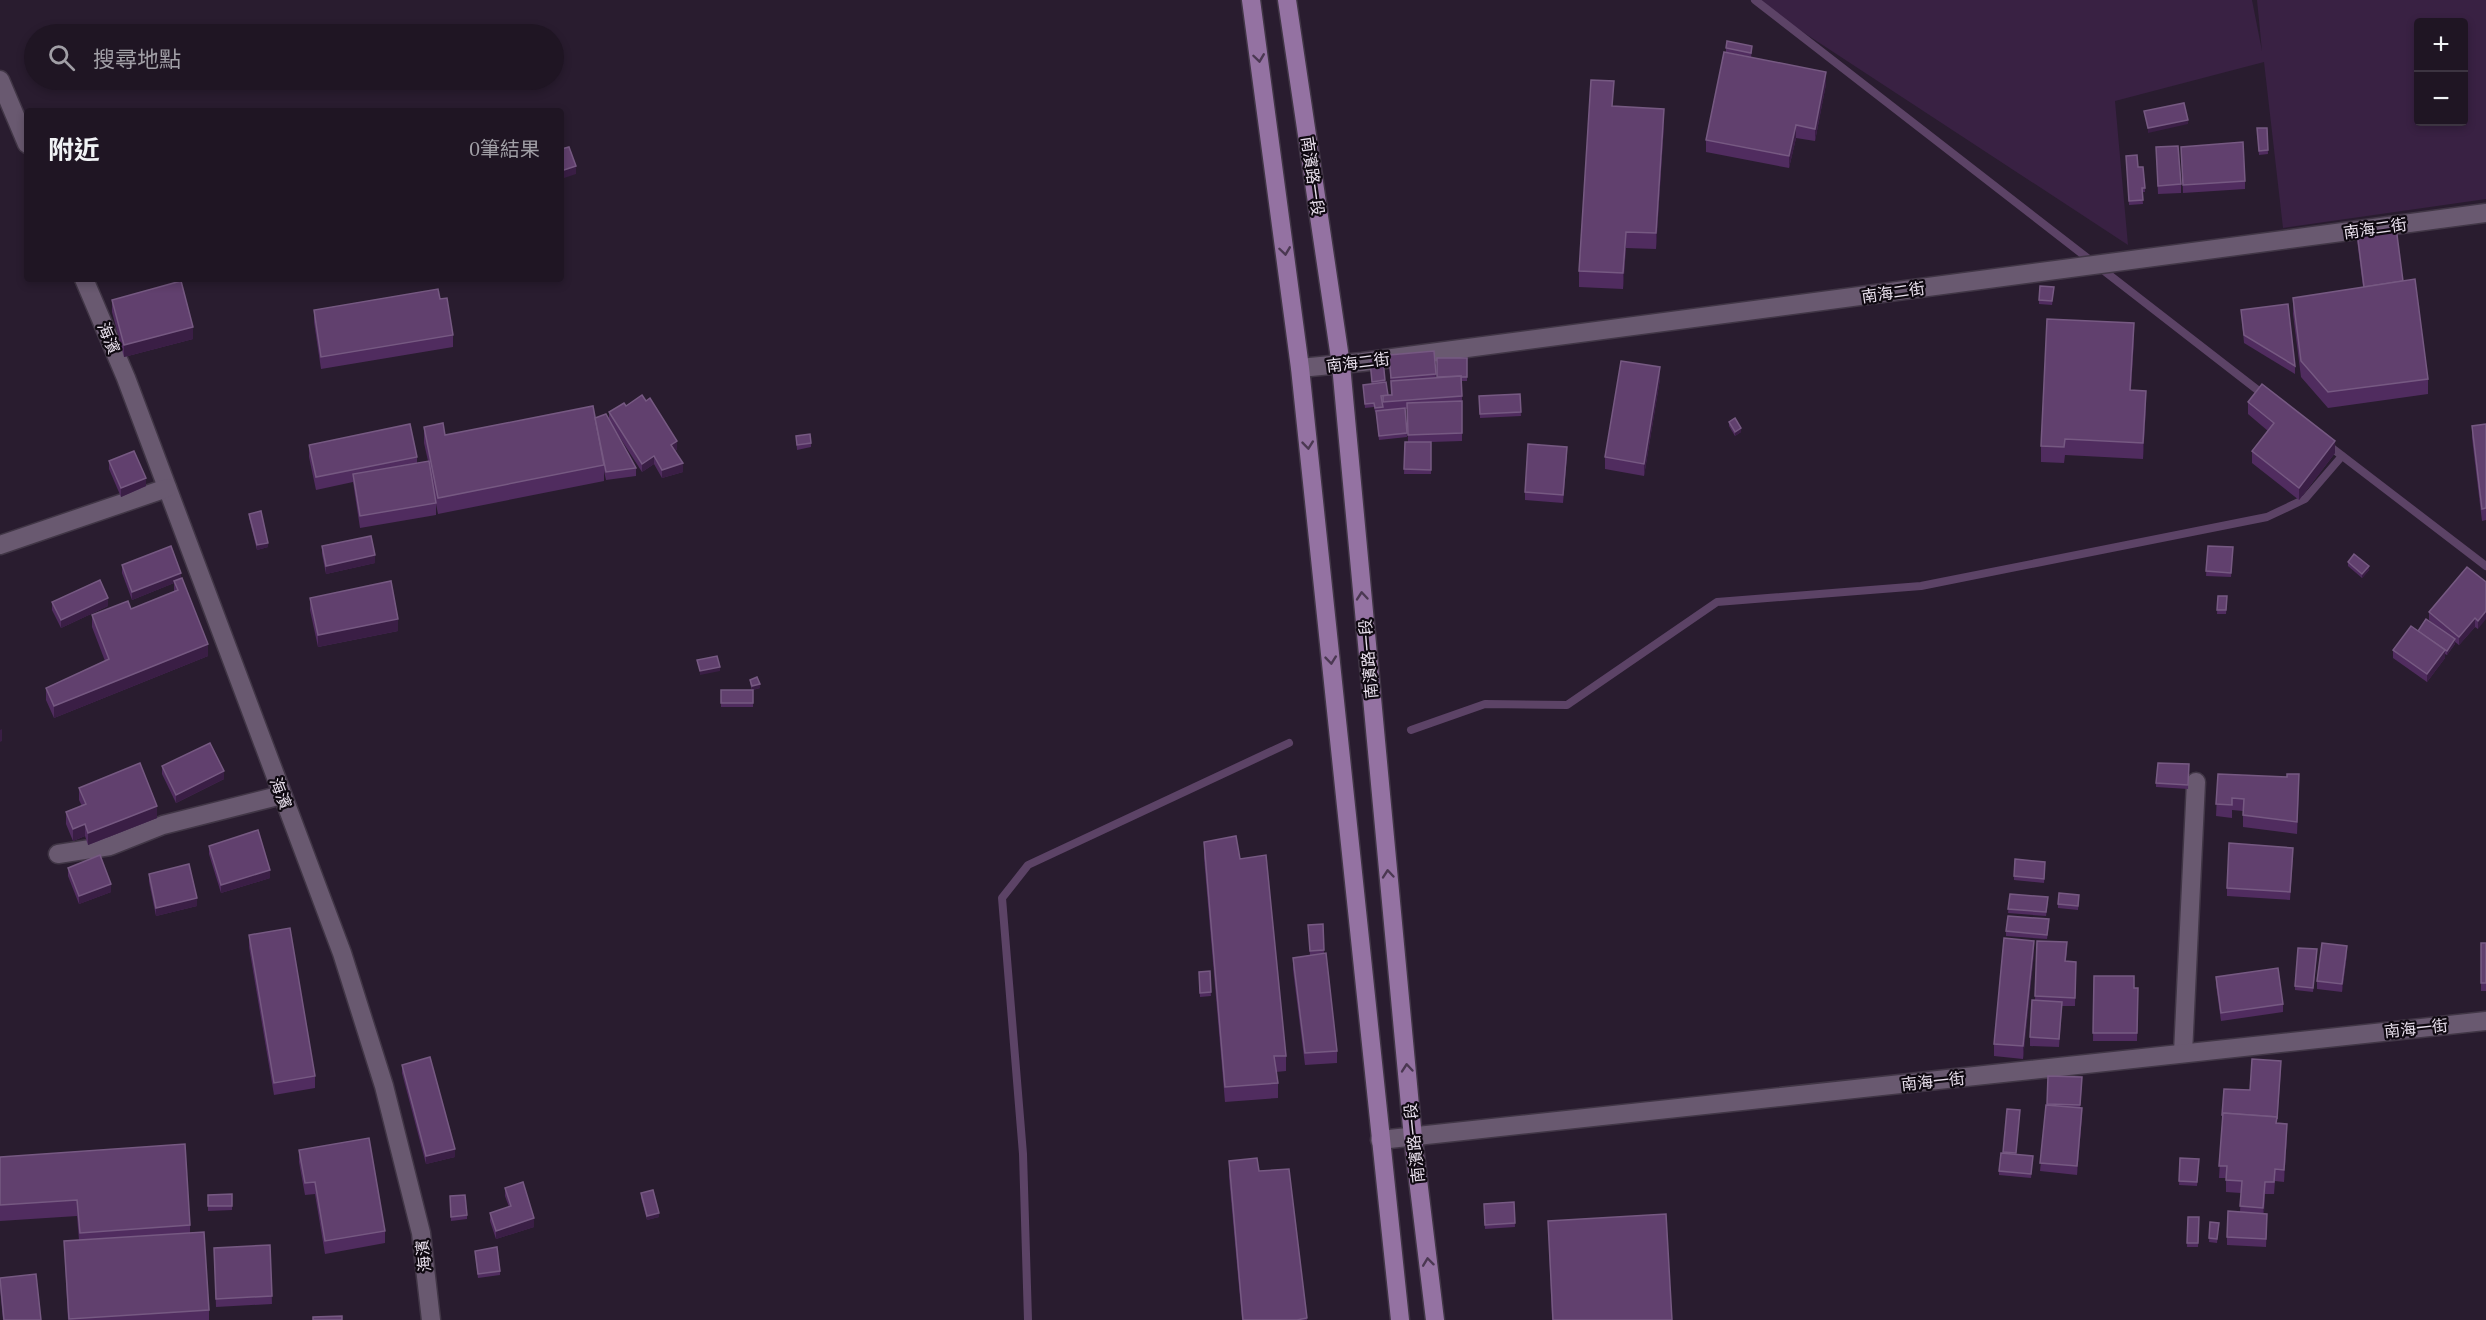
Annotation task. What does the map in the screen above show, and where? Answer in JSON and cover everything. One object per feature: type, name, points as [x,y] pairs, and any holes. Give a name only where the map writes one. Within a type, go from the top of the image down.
[{"type":"main road","name":"南濱路一段","points":[[1251,0],[1300,368],[1400,1320]]},
{"type":"main road","name":"南濱路一段","points":[[1287,0],[1341,365],[1413,1138],[1435,1320]]},
{"type":"street","points":[[0,80],[24,137]]},
{"type":"street","name":"南海二街","points":[[1300,368],[1341,365],[2486,213]]},
{"type":"street","name":"海濱","points":[[85,282],[126,378],[342,953],[384,1086],[421,1233],[430,1320]]},
{"type":"street","points":[[0,545],[167,488]]},
{"type":"street","points":[[2183,1053],[2196,782]]},
{"type":"street","points":[[58,854],[110,846],[163,825],[282,795]]},
{"type":"street","name":"南海一街","points":[[1380,1140],[2486,1021]]},
{"type":"shaded area","points":[[1754,0],[2252,0],[2262,51],[2257,0],[2486,0],[2486,199],[2283,228],[2264,62],[2115,101],[2128,245]]},
{"type":"building","points":[[1727,41],[1752,46],[1751,53],[1726,48]]},
{"type":"building","points":[[1724,52],[1826,72],[1815,129],[1796,125],[1789,156],[1706,140]]},
{"type":"building","points":[[1591,80],[1614,81],[1612,106],[1664,109],[1656,233],[1626,232],[1623,273],[1579,271]]},
{"type":"building","points":[[2184,103],[2188,120],[2148,128],[2144,111]]},
{"type":"building","points":[[2257,128],[2267,128],[2268,150],[2259,151]]},
{"type":"building","points":[[2243,142],[2245,181],[2183,185],[2181,147]]},
{"type":"building","points":[[2178,146],[2181,184],[2158,186],[2156,147]]},
{"type":"building","points":[[569,147],[576,166],[564,170],[564,148]]},
{"type":"building","points":[[2137,155],[2138,167],[2143,167],[2145,188],[2142,188],[2143,200],[2129,201],[2126,156]]},
{"type":"building","points":[[2396,227],[2403,281],[2364,287],[2357,232]]},
{"type":"building","points":[[2415,279],[2428,379],[2328,392],[2301,361],[2293,298]]},
{"type":"building","points":[[181,282],[193,327],[124,345],[112,300]]},
{"type":"building","points":[[2040,286],[2054,287],[2052,301],[2039,300]]},
{"type":"building","points":[[438,289],[440,299],[447,298],[453,335],[321,357],[314,310]]},
{"type":"building","points":[[2288,304],[2295,366],[2244,335],[2241,310]]},
{"type":"building","points":[[2047,319],[2134,323],[2130,390],[2146,391],[2143,443],[2065,439],[2064,447],[2041,446]]},
{"type":"building","points":[[1434,351],[1436,374],[1391,378],[1389,355]]},
{"type":"building","points":[[1437,358],[1467,358],[1467,377],[1437,377]]},
{"type":"building","points":[[1383,360],[1385,380],[1372,382],[1370,361]]},
{"type":"building","points":[[1621,361],[1660,367],[1644,464],[1605,457]]},
{"type":"building","points":[[1461,376],[1462,396],[1383,402],[1383,395],[1392,395],[1391,381]]},
{"type":"building","points":[[1386,382],[1388,395],[1381,396],[1383,407],[1375,408],[1374,403],[1365,404],[1363,385]]},
{"type":"building","points":[[2262,384],[2335,441],[2299,488],[2252,451],[2274,423],[2248,402]]},
{"type":"building","points":[[1520,394],[1521,412],[1480,414],[1479,396]]},
{"type":"building","points":[[642,395],[646,401],[650,398],[677,441],[671,445],[683,463],[662,470],[654,456],[642,464],[609,412],[624,403],[626,406]]},
{"type":"building","points":[[1462,401],[1462,433],[1408,435],[1407,403]]},
{"type":"building","points":[[593,406],[604,465],[438,498],[424,427],[443,423],[445,435]]},
{"type":"building","points":[[1405,408],[1407,433],[1379,436],[1376,411]]},
{"type":"building","points":[[606,414],[636,468],[606,472],[595,418]]},
{"type":"building","points":[[1735,418],[1741,428],[1735,432],[1729,422]]},
{"type":"building","points":[[410,424],[417,457],[316,477],[309,445]]},
{"type":"building","points":[[2486,424],[2486,508],[2482,509],[2472,426]]},
{"type":"building","points":[[810,434],[811,443],[797,445],[796,436]]},
{"type":"building","points":[[1405,442],[1431,442],[1431,470],[1404,469]]},
{"type":"building","points":[[1528,444],[1567,447],[1563,495],[1525,492]]},
{"type":"building","points":[[134,451],[146,478],[121,488],[109,461]]},
{"type":"building","points":[[429,461],[436,503],[360,516],[353,474]]},
{"type":"building","points":[[261,511],[268,543],[257,545],[249,514]]},
{"type":"building","points":[[371,536],[375,555],[326,566],[322,546]]},
{"type":"building","points":[[171,546],[181,573],[132,592],[122,565]]},
{"type":"building","points":[[2208,546],[2233,547],[2231,573],[2206,571]]},
{"type":"building","points":[[2354,554],[2369,566],[2362,574],[2348,562]]},
{"type":"building","points":[[2467,567],[2486,582],[2486,611],[2478,621],[2475,618],[2459,637],[2429,612]]},
{"type":"building","points":[[182,578],[208,644],[54,706],[46,688],[109,659],[92,615],[128,601],[131,609],[178,590],[174,581]]},
{"type":"building","points":[[100,580],[108,598],[61,620],[52,602]]},
{"type":"building","points":[[391,581],[398,619],[318,635],[310,598]]},
{"type":"building","points":[[2218,596],[2227,596],[2226,610],[2217,610]]},
{"type":"building","points":[[2426,619],[2455,639],[2447,651],[2418,631]]},
{"type":"building","points":[[2411,626],[2445,650],[2427,674],[2393,650]]},
{"type":"building","points":[[717,656],[720,667],[700,671],[697,660]]},
{"type":"building","points":[[757,677],[760,684],[752,686],[750,680]]},
{"type":"building","points":[[721,690],[753,690],[753,703],[721,703]]},
{"type":"building","points":[[210,743],[224,771],[176,795],[162,766]]},
{"type":"building","points":[[140,763],[157,806],[88,833],[85,824],[73,829],[66,812],[86,804],[79,788]]},
{"type":"building","points":[[2158,763],[2189,764],[2188,785],[2156,783]]},
{"type":"building","points":[[2218,774],[2287,777],[2287,774],[2299,774],[2297,822],[2243,815],[2244,799],[2232,798],[2232,805],[2216,804]]},
{"type":"building","points":[[258,830],[270,870],[221,885],[209,846]]},
{"type":"building","points":[[1236,836],[1240,859],[1266,855],[1286,1056],[1274,1056],[1278,1083],[1225,1087],[1204,842]]},
{"type":"building","points":[[2229,843],[2293,848],[2290,892],[2227,888]]},
{"type":"building","points":[[100,855],[111,884],[79,896],[68,868]]},
{"type":"building","points":[[2015,859],[2045,862],[2044,879],[2014,876]]},
{"type":"building","points":[[189,864],[197,898],[156,908],[149,874]]},
{"type":"building","points":[[2059,893],[2079,895],[2078,906],[2058,904]]},
{"type":"building","points":[[2010,894],[2048,897],[2046,912],[2008,909]]},
{"type":"building","points":[[2008,916],[2049,919],[2047,935],[2006,931]]},
{"type":"building","points":[[1323,924],[1324,950],[1310,951],[1308,925]]},
{"type":"building","points":[[290,928],[315,1076],[274,1083],[249,935]]},
{"type":"building","points":[[2004,938],[2034,941],[2023,1046],[1994,1044]]},
{"type":"building","points":[[2037,941],[2067,942],[2065,961],[2076,962],[2075,998],[2035,996]]},
{"type":"building","points":[[2322,943],[2347,946],[2342,984],[2317,981]]},
{"type":"building","points":[[2481,943],[2486,943],[2486,983],[2481,983]]},
{"type":"building","points":[[2298,948],[2317,949],[2313,988],[2295,986]]},
{"type":"building","points":[[1326,953],[1337,1051],[1305,1053],[1293,958]]},
{"type":"building","points":[[2278,968],[2283,1004],[2221,1013],[2216,977]]},
{"type":"building","points":[[1210,971],[1211,992],[1200,993],[1199,972]]},
{"type":"building","points":[[2094,976],[2134,976],[2134,988],[2138,988],[2137,1033],[2093,1033]]},
{"type":"building","points":[[2032,1000],[2062,1002],[2059,1039],[2030,1037]]},
{"type":"building","points":[[430,1057],[455,1149],[426,1156],[402,1065]]},
{"type":"building","points":[[2252,1059],[2281,1061],[2277,1119],[2277,1117],[2223,1113],[2222,1115],[2224,1089],[2250,1090]]},
{"type":"building","points":[[2048,1076],[2082,1077],[2080,1105],[2047,1104]]},
{"type":"building","points":[[2046,1105],[2082,1108],[2077,1166],[2040,1163]]},
{"type":"building","points":[[2007,1109],[2020,1110],[2016,1153],[2003,1152]]},
{"type":"building","points":[[2223,1113],[2277,1117],[2276,1123],[2287,1124],[2284,1170],[2275,1169],[2274,1182],[2265,1182],[2263,1208],[2240,1206],[2242,1181],[2226,1180],[2227,1166],[2219,1166]]},
{"type":"building","points":[[369,1138],[385,1231],[325,1241],[315,1182],[305,1183],[299,1150]]},
{"type":"building","points":[[185,1144],[190,1225],[80,1233],[77,1200],[0,1205],[0,1157]]},
{"type":"building","points":[[2001,1153],[2033,1156],[2031,1174],[1999,1171]]},
{"type":"building","points":[[1257,1158],[1259,1171],[1289,1169],[1307,1318],[1243,1320],[1229,1161]]},
{"type":"building","points":[[2180,1158],[2199,1159],[2197,1182],[2179,1181]]},
{"type":"building","points":[[523,1182],[534,1218],[496,1231],[490,1213],[511,1206],[505,1188]]},
{"type":"building","points":[[653,1190],[659,1213],[647,1216],[641,1193]]},
{"type":"building","points":[[232,1194],[232,1206],[208,1206],[208,1195]]},
{"type":"building","points":[[465,1195],[467,1215],[451,1217],[450,1196]]},
{"type":"building","points":[[1514,1202],[1515,1223],[1485,1225],[1484,1204]]},
{"type":"building","points":[[2228,1211],[2267,1214],[2266,1239],[2227,1237]]},
{"type":"building","points":[[1666,1214],[1672,1320],[1553,1320],[1548,1221]]},
{"type":"building","points":[[2188,1217],[2199,1217],[2198,1243],[2187,1243]]},
{"type":"building","points":[[2210,1222],[2219,1223],[2217,1239],[2209,1238]]},
{"type":"building","points":[[204,1232],[209,1310],[69,1319],[64,1241]]},
{"type":"building","points":[[270,1245],[272,1296],[216,1299],[214,1248]]},
{"type":"building","points":[[497,1247],[500,1271],[478,1274],[475,1251]]},
{"type":"building","points":[[36,1274],[41,1320],[4,1320],[0,1278]]},
{"type":"building","points":[[342,1316],[342,1320],[313,1320],[313,1317]]},
{"type":"waterway","points":[[1755,0],[2264,395]]},
{"type":"waterway","points":[[2328,445],[2486,566]]},
{"type":"waterway","points":[[1411,730],[1485,704],[1567,705],[1717,602],[1921,586],[2267,517],[2305,499],[2342,456]]},
{"type":"waterway","points":[[1028,1320],[1023,1154],[1002,898],[1028,865],[1289,743]]}]
